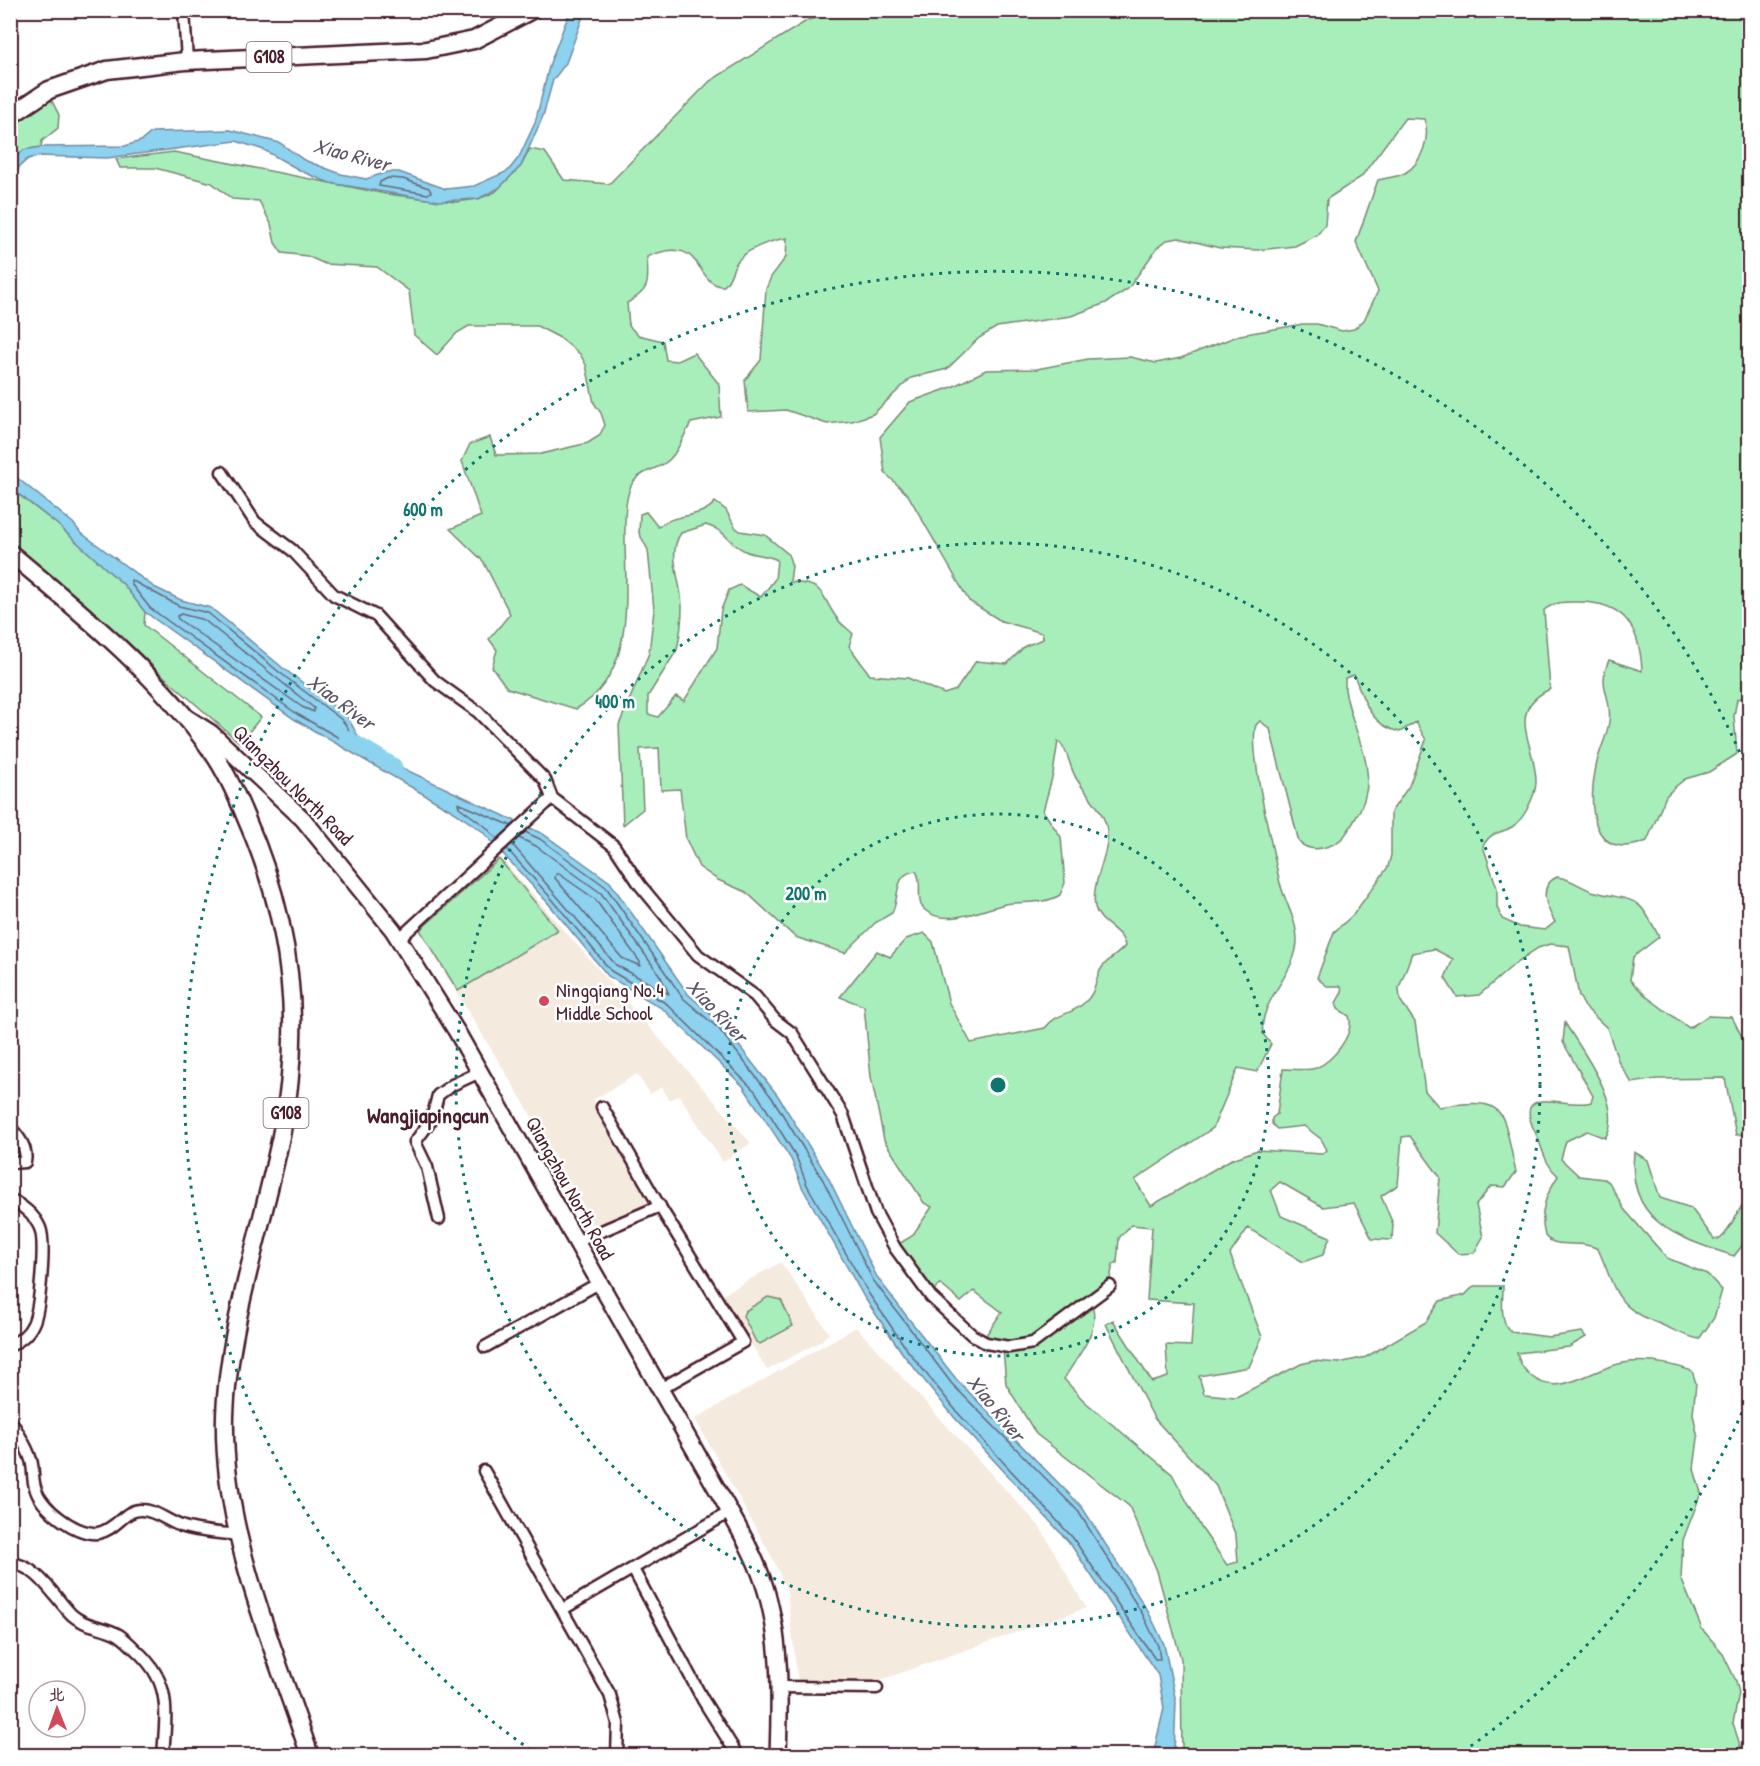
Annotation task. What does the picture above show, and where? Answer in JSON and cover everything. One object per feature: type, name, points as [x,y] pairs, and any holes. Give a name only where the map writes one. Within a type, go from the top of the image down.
[{"type":"highway","name":"G108","points":[[10,116],[49,90],[107,70],[187,61],[439,48],[486,35],[532,10]]},
{"type":"highway","name":"G108","points":[[10,553],[147,675],[184,716],[220,764],[259,847],[280,916],[292,995],[290,1090],[235,1342],[226,1400],[228,1477],[238,1535],[310,1755]]},
{"type":"main road","name":"Qiangzhou North Road","points":[[184,716],[211,733],[303,819],[399,939],[480,1072],[752,1554],[767,1593],[776,1645],[779,1687],[778,1755]]},
{"type":"street","points":[[184,10],[187,61]]},
{"type":"street","points":[[222,472],[255,522],[292,550],[334,595],[376,616],[435,681],[478,712],[544,780],[548,801],[614,846],[640,885],[698,955],[755,996],[775,1020],[792,1033],[843,1114],[876,1213],[894,1248],[931,1297],[972,1335],[986,1343],[1010,1347],[1033,1343],[1110,1286]]},
{"type":"street","points":[[399,939],[548,801]]},
{"type":"street","points":[[439,1219],[427,1167],[416,1142],[432,1119],[438,1095],[452,1084],[480,1072]]},
{"type":"street","points":[[602,1107],[743,1342],[660,1389]]},
{"type":"street","points":[[10,1127],[20,1138],[27,1155],[25,1162],[10,1163]]},
{"type":"street","points":[[10,1199],[28,1211],[36,1222],[42,1242],[34,1322],[27,1334],[10,1346]]},
{"type":"street","points":[[576,1242],[660,1206]]},
{"type":"street","points":[[485,1347],[599,1282]]},
{"type":"street","points":[[10,1419],[31,1460],[34,1487],[40,1500],[54,1515],[83,1530],[104,1531],[116,1525],[132,1511],[139,1509],[153,1512],[183,1527],[238,1535]]},
{"type":"street","points":[[484,1471],[602,1678],[618,1723],[616,1755]]},
{"type":"street","points":[[563,1609],[730,1512]]},
{"type":"street","points":[[10,1563],[30,1570],[74,1616],[85,1623],[120,1636],[152,1664],[159,1675],[166,1706],[163,1755]]},
{"type":"street","points":[[633,1569],[703,1700],[738,1755]]},
{"type":"street","points":[[779,1687],[877,1688]]},
{"type":"shaded area","name":"Ningqiang No.4 Middle School","points":[[500,857],[751,1143],[723,1162],[679,1095],[669,1100],[662,1087],[650,1094],[637,1074],[593,1100],[654,1202],[595,1229],[527,1108],[418,929]]},
{"type":"shaded area","points":[[781,1262],[829,1333],[821,1341],[767,1370],[722,1295]]},
{"type":"shaded area","points":[[856,1327],[1040,1527],[1086,1608],[869,1684],[798,1684],[787,1591],[774,1561],[695,1419]]},
{"type":"green space","points":[[844,11],[1749,11],[1750,699],[1749,696],[1737,699],[1734,716],[1737,754],[1709,772],[1685,779],[1675,787],[1666,796],[1647,841],[1628,846],[1613,844],[1603,837],[1596,825],[1593,794],[1597,762],[1607,732],[1610,713],[1604,685],[1605,670],[1609,660],[1642,671],[1638,642],[1627,620],[1619,612],[1608,607],[1579,602],[1553,605],[1544,610],[1550,689],[1536,698],[1528,708],[1525,719],[1535,769],[1534,794],[1525,813],[1516,824],[1492,835],[1483,846],[1497,888],[1497,907],[1502,919],[1520,927],[1545,930],[1555,922],[1549,911],[1545,892],[1551,881],[1557,877],[1592,891],[1627,899],[1640,906],[1659,937],[1633,957],[1630,980],[1647,997],[1689,1028],[1708,1016],[1732,1017],[1749,1051],[1749,1107],[1746,1110],[1749,1134],[1736,1135],[1725,1078],[1657,1079],[1632,1083],[1619,1063],[1607,1028],[1585,1007],[1579,996],[1569,946],[1550,944],[1538,948],[1517,962],[1479,995],[1457,997],[1445,978],[1453,959],[1434,949],[1412,953],[1399,988],[1400,1000],[1415,1022],[1425,1091],[1439,1107],[1479,1104],[1491,1106],[1499,1112],[1508,1134],[1516,1172],[1505,1187],[1491,1186],[1476,1205],[1483,1237],[1474,1253],[1458,1254],[1435,1233],[1440,1177],[1410,1136],[1402,1137],[1398,1185],[1381,1196],[1393,1224],[1392,1240],[1372,1239],[1354,1203],[1323,1207],[1280,1182],[1271,1190],[1281,1216],[1330,1237],[1323,1255],[1303,1262],[1248,1228],[1230,1254],[1262,1337],[1249,1367],[1199,1376],[1204,1394],[1236,1397],[1301,1364],[1313,1361],[1339,1363],[1366,1357],[1426,1322],[1440,1301],[1465,1295],[1474,1286],[1503,1286],[1503,1317],[1511,1332],[1549,1337],[1582,1332],[1586,1337],[1569,1347],[1517,1353],[1526,1371],[1542,1382],[1553,1385],[1565,1383],[1612,1366],[1641,1361],[1658,1362],[1692,1371],[1696,1383],[1693,1414],[1698,1438],[1694,1469],[1701,1493],[1683,1540],[1681,1578],[1702,1629],[1722,1652],[1736,1681],[1739,1693],[1733,1723],[1743,1755],[1182,1755],[1181,1659],[1157,1571],[1129,1506],[1036,1434],[1006,1384],[1003,1349],[1048,1338],[1092,1306],[1094,1315],[1090,1335],[1064,1379],[1084,1401],[1172,1474],[1202,1529],[1227,1565],[1238,1562],[1236,1536],[1216,1486],[1154,1418],[1106,1324],[1113,1320],[1152,1382],[1168,1377],[1166,1345],[1191,1346],[1194,1303],[1147,1300],[1152,1227],[1131,1225],[1119,1238],[1117,1263],[1113,1264],[1110,1279],[1034,1338],[1019,1344],[984,1338],[1002,1312],[974,1291],[961,1302],[940,1284],[933,1292],[897,1245],[912,1236],[932,1207],[924,1203],[884,1140],[871,1077],[864,1006],[840,997],[877,951],[890,957],[906,939],[924,933],[933,942],[949,1003],[971,1043],[1045,1028],[1054,1019],[1079,1007],[1088,999],[1101,969],[1125,946],[1120,935],[1101,918],[1095,907],[1096,886],[1107,845],[1104,818],[1076,778],[1064,748],[1058,741],[1053,774],[1043,811],[1061,837],[1065,883],[1060,895],[1047,900],[1005,904],[965,916],[943,917],[933,915],[922,906],[916,871],[904,876],[900,881],[892,913],[875,923],[845,953],[795,937],[746,892],[718,880],[699,867],[686,839],[680,789],[661,790],[659,748],[640,749],[643,809],[623,825],[619,725],[649,653],[654,610],[648,550],[639,533],[640,514],[646,512],[658,527],[672,519],[709,508],[715,502],[726,510],[735,527],[740,531],[765,535],[788,554],[792,566],[790,582],[811,585],[822,593],[839,621],[853,634],[849,646],[870,675],[908,678],[944,694],[956,690],[976,661],[1007,664],[1025,646],[1043,639],[1042,633],[1001,621],[969,601],[908,495],[885,473],[880,437],[910,402],[952,387],[986,370],[1037,369],[1088,359],[1130,357],[1156,363],[1181,358],[1240,335],[1303,324],[1317,324],[1342,331],[1354,329],[1364,320],[1378,291],[1356,242],[1378,180],[1405,173],[1411,169],[1420,156],[1426,141],[1424,119],[1405,118],[1361,177],[1327,199],[1325,225],[1317,235],[1295,246],[1258,250],[1220,248],[1179,238],[1167,240],[1157,248],[1128,289],[1106,303],[1071,316],[997,327],[979,338],[947,369],[911,378],[873,414],[852,421],[827,424],[786,410],[748,412],[745,380],[761,360],[766,289],[771,277],[786,257],[787,238],[765,244],[745,254],[735,265],[724,286],[714,284],[689,255],[679,251],[666,251],[647,257],[648,279],[645,289],[627,303],[629,326],[638,335],[663,341],[666,360],[677,361],[694,353],[719,384],[721,417],[691,423],[670,459],[638,477],[630,488],[625,515],[625,611],[618,657],[609,677],[595,694],[576,709],[507,688],[492,667],[497,650],[489,639],[510,614],[483,561],[450,529],[481,516],[462,461],[470,444],[490,437],[496,455],[541,454],[588,443],[599,436],[605,425],[594,403],[586,365],[580,354],[560,338],[537,326],[469,326],[457,333],[437,355],[414,335],[409,291],[377,267],[325,264],[307,256],[282,253],[275,243],[271,224],[259,201],[232,199],[212,183],[155,168],[120,168],[116,159],[174,152],[386,194],[456,202],[478,199],[495,192],[521,166],[530,149],[545,152],[564,180],[609,184],[710,81],[808,20]],"holes":[[[706,525],[719,531],[745,551],[777,560],[775,579],[761,597],[740,585],[729,590],[721,610],[717,648],[684,701],[676,696],[658,717],[648,714],[648,696],[677,650],[681,623],[682,607],[675,559],[677,541],[681,533]],[[1354,675],[1369,711],[1375,718],[1390,729],[1400,732],[1416,722],[1426,740],[1409,786],[1391,812],[1391,855],[1388,867],[1353,915],[1334,932],[1317,978],[1327,986],[1341,986],[1342,992],[1336,1003],[1338,1009],[1349,1016],[1349,1031],[1346,1039],[1329,1059],[1316,1068],[1283,1069],[1277,1114],[1272,1118],[1272,1124],[1277,1129],[1304,1126],[1321,1139],[1327,1150],[1322,1154],[1257,1150],[1230,1160],[1151,1206],[1135,1180],[1213,1128],[1238,1068],[1257,1072],[1271,1044],[1263,1034],[1266,1010],[1295,952],[1296,932],[1279,879],[1258,777],[1254,738],[1256,725],[1260,721],[1270,729],[1299,842],[1313,849],[1334,844],[1344,836],[1351,825],[1363,804],[1367,787],[1364,757],[1345,690],[1345,678]]]},
{"type":"green space","points":[[50,97],[59,115],[58,128],[42,141],[41,147],[24,150],[11,161],[11,125],[25,111]]},
{"type":"green space","points":[[10,488],[58,525],[124,585],[145,612],[144,625],[261,717],[240,743],[11,543]]},
{"type":"green space","points":[[499,859],[558,930],[458,991],[420,930]]},
{"type":"green space","points":[[1565,1023],[1599,1079],[1610,1111],[1610,1125],[1605,1138],[1587,1131],[1566,1141],[1561,1159],[1579,1176],[1604,1179],[1609,1182],[1624,1209],[1667,1258],[1707,1274],[1722,1290],[1714,1318],[1699,1339],[1684,1335],[1633,1311],[1618,1296],[1598,1249],[1584,1245],[1556,1243],[1545,1236],[1544,1205],[1558,1176],[1544,1156],[1529,1116],[1530,1107],[1536,1102],[1546,1101],[1591,1102],[1593,1096],[1563,1042]]},
{"type":"green space","points":[[1634,1152],[1648,1160],[1660,1198],[1691,1208],[1714,1239],[1720,1239],[1725,1234],[1749,1194],[1749,1237],[1734,1256],[1694,1242],[1660,1224],[1648,1211],[1639,1196],[1634,1176]]},
{"type":"green space","points":[[768,1297],[781,1300],[793,1326],[760,1344],[756,1342],[743,1316],[745,1311]]},
{"type":"water","points":[[570,11],[585,11],[566,63],[553,80],[543,116],[521,166],[499,188],[478,199],[439,201],[330,183],[303,172],[264,150],[236,141],[107,158],[39,156],[28,159],[19,167],[11,194],[11,161],[24,150],[41,147],[125,146],[141,141],[152,132],[230,130],[280,143],[304,160],[341,174],[366,179],[387,172],[399,172],[446,189],[474,186],[508,171],[519,157],[535,123],[550,63]]},
{"type":"water","points":[[10,472],[73,523],[80,532],[154,587],[181,600],[211,608],[283,668],[347,716],[366,751],[543,834],[610,882],[688,994],[723,1025],[778,1096],[828,1177],[877,1277],[957,1380],[1082,1507],[1149,1613],[1164,1644],[1176,1702],[1174,1755],[1153,1755],[1164,1708],[1158,1675],[1069,1542],[954,1417],[903,1354],[864,1297],[802,1187],[791,1159],[743,1086],[663,1009],[608,976],[548,903],[482,831],[454,812],[294,719],[145,612],[124,585],[58,525],[11,488]]},
{"type":"waterway","name":"Xiao River","points":[[347,738],[394,766]]},
{"type":"place","name":"Ningqiang No.4 Middle School","points":[[544,1001]]},
{"type":"district","name":"Wangjiapingcun","points":[[428,1115]]}]
